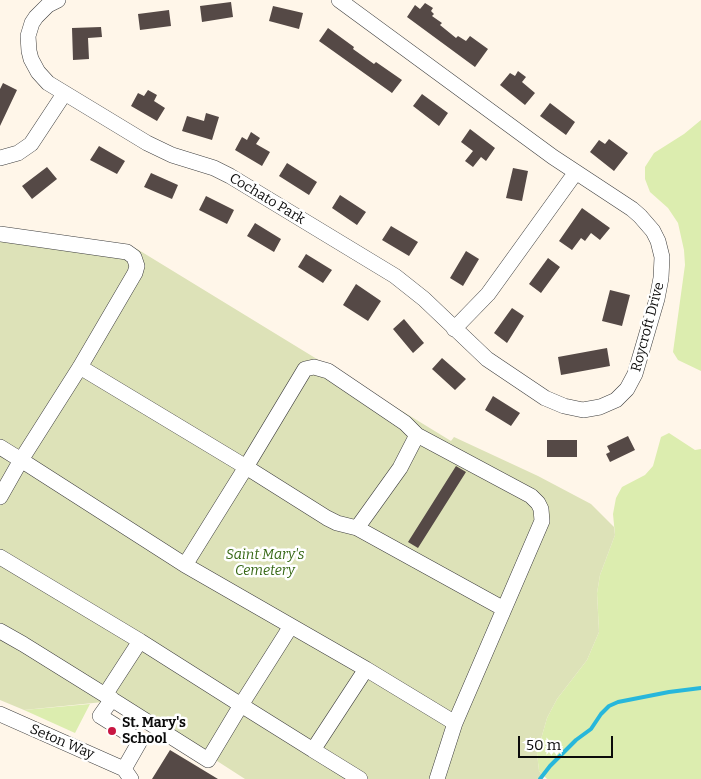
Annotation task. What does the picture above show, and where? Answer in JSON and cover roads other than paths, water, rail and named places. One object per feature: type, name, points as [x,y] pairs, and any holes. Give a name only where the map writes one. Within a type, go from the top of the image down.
[{"type":"street","name":"Cochato Park","points":[[58,0],[43,10],[32,23],[28,43],[31,59],[38,72],[48,83],[153,146],[184,159],[214,168],[230,176],[394,276],[424,299],[477,351],[498,367]]},
{"type":"street","points":[[339,0],[576,172],[488,294],[454,329]]},
{"type":"street","points":[[0,158],[18,153],[31,144],[64,94]]},
{"type":"street","name":"Roycroft Drive","points":[[498,367],[554,402],[583,410],[600,408],[608,404],[622,395],[632,382],[657,299],[662,268],[662,257],[658,241],[647,223],[632,209],[576,172]]},
{"type":"street","points":[[0,234],[124,252],[131,254],[137,266],[135,273],[80,367],[21,460],[0,497]]},
{"type":"street","points":[[80,367],[327,518],[337,523],[357,528],[504,609]]},
{"type":"street","points":[[185,565],[305,369],[314,367],[328,371],[405,423],[416,435],[531,496],[542,509],[542,521],[455,723],[437,779]]},
{"type":"street","points":[[357,528],[400,468],[416,435]]},
{"type":"street","points":[[0,447],[185,565],[366,669],[455,723]]},
{"type":"street","points":[[0,557],[140,641],[360,779]]},
{"type":"street","points":[[0,631],[208,760],[291,626]]},
{"type":"street","points":[[128,776],[140,741],[100,716],[108,697],[140,641]]},
{"type":"street","points":[[313,750],[366,669]]},
{"type":"street","name":"Seton Way","points":[[0,714],[128,776]]},
{"type":"waterway","points":[[540,779],[576,740],[591,729],[609,706],[618,702],[669,692],[701,688]]},
{"type":"place","name":"St. Mary's School","points":[[112,731]]},
{"type":"park label","name":"Saint Mary's Cemetery","points":[[265,564]]}]
